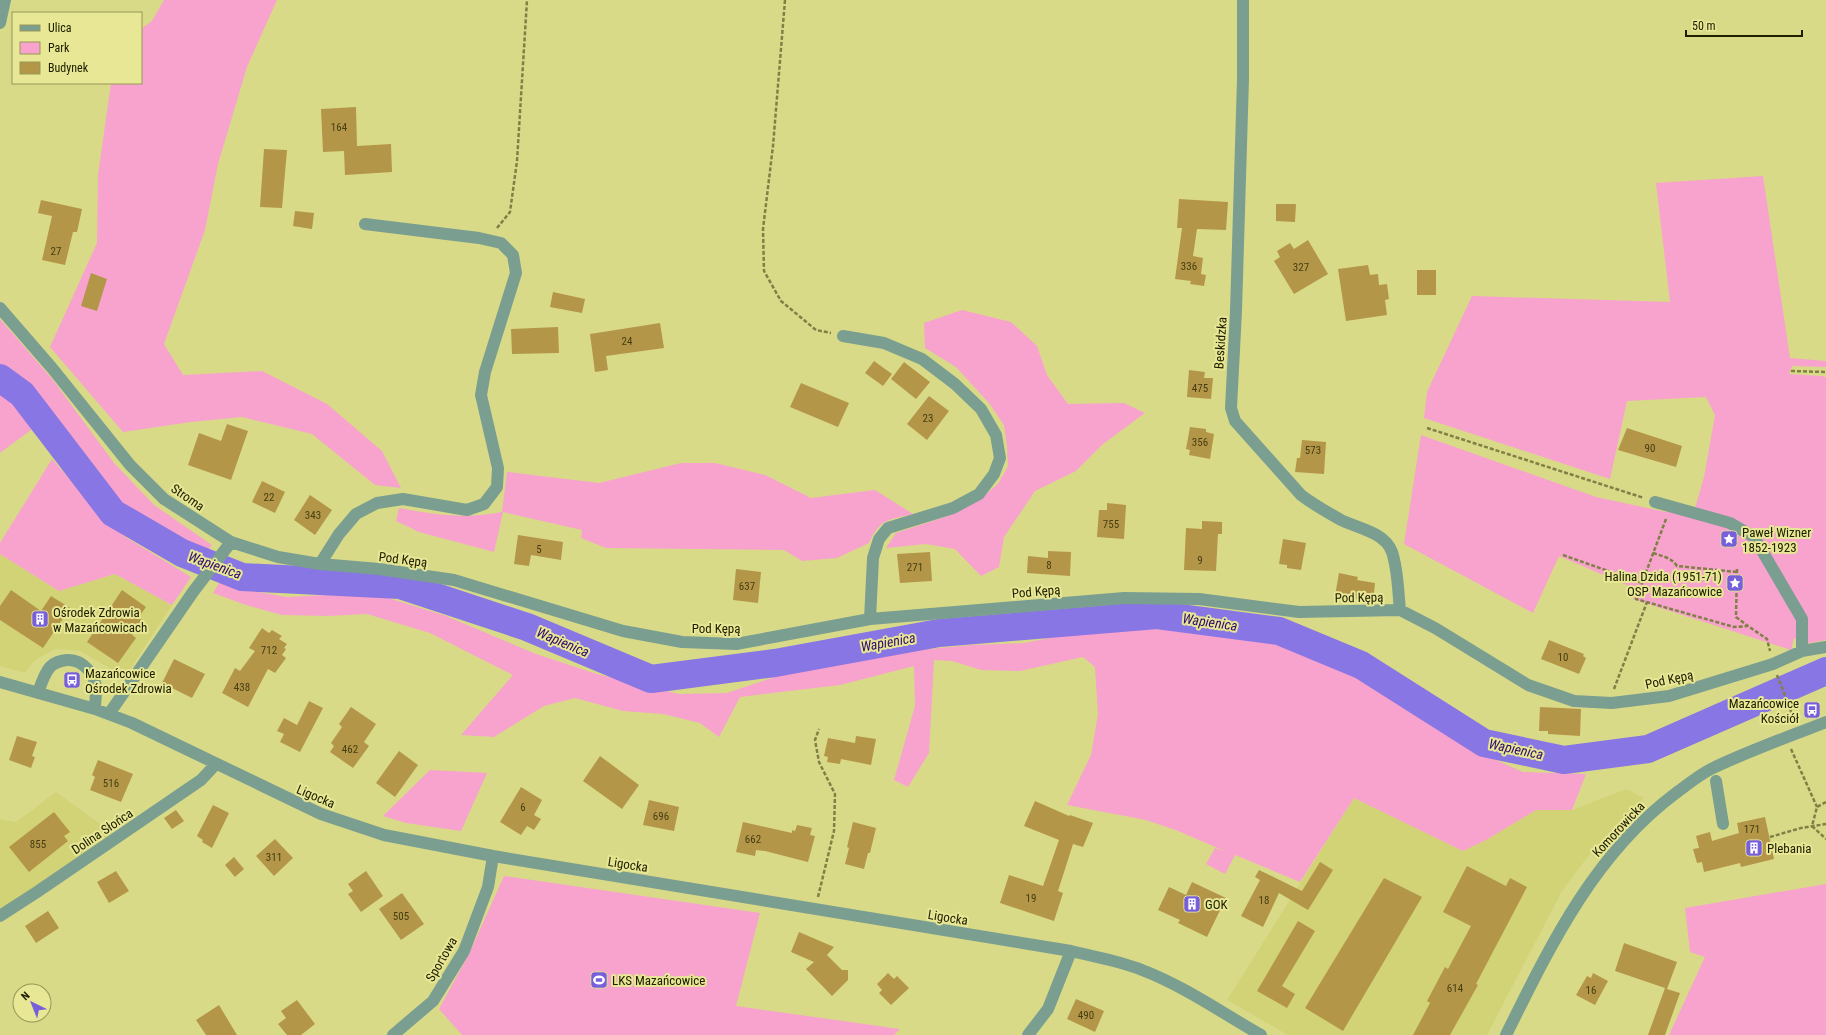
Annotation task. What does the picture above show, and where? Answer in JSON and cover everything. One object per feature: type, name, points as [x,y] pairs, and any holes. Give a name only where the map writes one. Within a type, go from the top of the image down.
[{"type":"street","points":[[0,23],[6,0]]},
{"type":"street","name":"Beskidzka","points":[[1243,0],[1243,79],[1236,311],[1231,408],[1235,421],[1301,495],[1313,505],[1382,539],[1392,550],[1400,610]]},
{"type":"street","points":[[320,564],[339,534],[356,514],[377,503],[403,499],[467,510],[484,504],[497,487],[498,468],[481,395],[485,372],[516,273],[513,255],[501,243],[479,238],[365,224]]},
{"type":"street","name":"Stroma","points":[[0,308],[52,368],[130,465],[144,480],[164,499],[231,542]]},
{"type":"street","points":[[843,336],[884,343],[916,356],[956,384],[981,409],[996,436],[1000,458],[994,474],[979,494],[953,508],[888,528],[879,539],[873,558],[870,619]]},
{"type":"street","points":[[1655,502],[1730,523],[1754,537],[1802,619],[1802,651]]},
{"type":"street","points":[[109,714],[193,592],[231,542]]},
{"type":"street","name":"Pod Kępą","points":[[231,542],[278,557],[320,564],[379,569],[454,580],[623,631],[682,642],[736,644],[870,619],[1124,598],[1199,599],[1299,612],[1400,610],[1441,632],[1528,685],[1574,701],[1609,702],[1669,696],[1773,664],[1802,651],[1826,647]]},
{"type":"street","points":[[38,693],[45,674],[57,661],[78,661],[90,671],[95,686],[95,709]]},
{"type":"street","name":"Ligocka","points":[[0,682],[95,709],[132,723],[288,800],[351,825],[418,842],[493,856],[1108,959],[1142,970],[1173,984],[1260,1035]]},
{"type":"street","name":"Komorowicka","points":[[1506,1035],[1539,968],[1569,915],[1600,869],[1629,834],[1662,804],[1710,770],[1826,722]]},
{"type":"street","name":"Dolina Słońca","points":[[0,916],[201,780],[216,764]]},
{"type":"street","points":[[1716,781],[1723,824]]},
{"type":"street","name":"Sportowa","points":[[393,1035],[433,1001],[464,951],[488,887],[493,856]]},
{"type":"street","points":[[1028,1035],[1048,1009],[1071,952]]},
{"type":"path","points":[[479,238],[498,227],[510,212],[516,161],[528,0]]},
{"type":"path","points":[[785,0],[773,138],[763,229],[764,270],[781,301],[816,330],[843,336]]},
{"type":"path","points":[[1791,371],[1826,372]]},
{"type":"path","points":[[1427,428],[1655,502]]},
{"type":"path","points":[[1666,518],[1636,599],[1734,627],[1748,626]]},
{"type":"path","points":[[1653,553],[1665,557],[1674,562],[1677,566],[1737,570],[1736,618],[1767,639]]},
{"type":"path","points":[[1563,555],[1642,583]]},
{"type":"path","points":[[1609,702],[1647,602]]},
{"type":"path","points":[[1773,664],[1790,710]]},
{"type":"path","points":[[815,909],[834,830],[834,794],[819,762],[815,740],[819,729]]},
{"type":"path","points":[[1795,754],[1818,807]]},
{"type":"path","points":[[1812,826],[1818,807],[1826,802]]},
{"type":"path","points":[[1770,837],[1812,826],[1826,824]]},
{"type":"path","points":[[1812,826],[1826,839]]},
{"type":"shaded area","points":[[0,554],[59,591],[115,574],[172,605],[125,677],[80,651],[55,649],[34,661],[25,673],[0,666]]},
{"type":"shaded area","points":[[1626,789],[1644,798],[1592,851],[1562,891],[1487,1035],[1288,1035],[1227,1000],[1354,798],[1463,851],[1486,840],[1536,810],[1572,810]]},
{"type":"shaded area","points":[[56,792],[114,834],[0,910],[0,819],[16,822]]},
{"type":"green space","points":[[164,0],[277,0],[247,67],[218,164],[205,230],[164,344],[183,375],[262,371],[327,404],[382,451],[401,488],[375,485],[312,434],[242,417],[191,422],[123,432],[50,347],[97,243],[98,175],[111,84],[142,84],[142,28],[152,21]]},
{"type":"green space","points":[[1763,176],[1790,358],[1826,361],[1826,367],[1792,366],[1789,374],[1826,377],[1826,640],[1804,644],[1794,638],[1791,650],[1633,599],[1636,589],[1559,556],[1533,613],[1404,544],[1421,435],[1596,497],[1666,512],[1673,510],[1693,515],[1704,477],[1715,415],[1706,397],[1627,401],[1610,479],[1424,418],[1427,392],[1472,296],[1670,302],[1656,183]]},
{"type":"green space","points":[[962,310],[1011,322],[1037,346],[1047,375],[1068,404],[1124,403],[1145,413],[1103,444],[1076,471],[1035,491],[1004,537],[999,567],[981,576],[955,549],[926,544],[886,548],[896,533],[948,516],[978,501],[998,484],[1008,466],[1004,425],[989,403],[956,367],[925,348],[924,323]]},
{"type":"green space","points":[[0,319],[53,380],[114,463],[154,505],[212,545],[204,555],[115,507],[24,387],[0,369]]},
{"type":"green space","points":[[0,389],[30,416],[31,430],[0,453]]},
{"type":"green space","points":[[52,459],[96,509],[124,536],[191,577],[172,605],[115,574],[59,591],[0,554],[0,543]]},
{"type":"green space","points":[[681,463],[715,463],[765,475],[811,498],[875,490],[913,514],[886,521],[877,529],[869,543],[837,558],[802,561],[784,550],[606,548],[581,538],[582,530],[503,512],[494,552],[419,532],[396,521],[399,508],[426,513],[463,516],[502,512],[507,472],[599,483]]},
{"type":"green space","points":[[221,580],[258,592],[287,597],[327,595],[382,596],[446,616],[536,654],[597,674],[679,694],[727,693],[783,674],[908,651],[972,645],[1024,643],[1090,630],[1163,629],[1252,636],[1331,662],[1399,698],[1469,748],[1523,772],[1586,774],[1572,810],[1536,810],[1486,840],[1463,851],[1354,798],[1300,882],[1235,855],[1225,874],[1206,864],[1215,848],[1227,852],[1178,831],[1146,820],[1067,805],[1091,755],[1098,714],[1095,667],[1083,657],[1020,671],[981,670],[952,661],[934,660],[929,753],[908,787],[894,780],[915,706],[914,666],[840,685],[740,697],[719,737],[700,723],[663,714],[623,711],[575,698],[544,706],[494,737],[461,735],[513,675],[430,633],[367,614],[328,616],[282,615],[246,605],[213,593]]},
{"type":"green space","points":[[430,770],[487,773],[461,831],[406,823],[383,816]]},
{"type":"green space","name":"LKS Mazańcowice","points":[[504,876],[760,913],[736,1006],[900,1029],[894,1035],[462,1035],[439,1009],[469,954]]},
{"type":"green space","points":[[1826,884],[1826,1035],[1669,1035],[1705,957],[1690,952],[1685,908]]},
{"type":"building","points":[[356,107],[357,146],[391,144],[392,172],[345,175],[344,151],[323,152],[321,109]]},
{"type":"building","points":[[264,149],[287,150],[282,208],[260,207]]},
{"type":"building","points":[[1179,199],[1228,202],[1226,230],[1197,229],[1193,256],[1203,258],[1201,274],[1206,275],[1204,286],[1190,284],[1191,281],[1175,279],[1182,228],[1177,228]]},
{"type":"building","points":[[41,200],[82,209],[77,232],[73,232],[65,265],[42,260],[52,216],[38,213]]},
{"type":"building","points":[[1276,204],[1296,204],[1295,222],[1276,221]]},
{"type":"building","points":[[295,211],[314,213],[312,229],[293,226]]},
{"type":"building","points":[[1308,240],[1328,274],[1294,294],[1274,261],[1280,257],[1277,251],[1290,243],[1294,249]]},
{"type":"building","points":[[1368,265],[1370,275],[1378,274],[1379,285],[1387,284],[1389,299],[1385,300],[1387,315],[1346,321],[1338,269]]},
{"type":"building","points":[[1417,270],[1436,270],[1436,295],[1417,295]]},
{"type":"building","points":[[91,273],[107,279],[97,311],[81,306]]},
{"type":"building","points":[[553,292],[585,299],[582,313],[550,307]]},
{"type":"building","points":[[660,323],[664,348],[606,356],[608,370],[595,372],[590,334]]},
{"type":"building","points":[[558,327],[559,353],[512,354],[511,329]]},
{"type":"building","points":[[874,361],[892,374],[883,386],[865,373]]},
{"type":"building","points":[[904,362],[930,382],[916,399],[891,379]]},
{"type":"building","points":[[1189,370],[1205,372],[1204,378],[1213,378],[1211,399],[1187,397]]},
{"type":"building","points":[[801,383],[849,403],[838,427],[790,407]]},
{"type":"building","points":[[929,396],[949,411],[927,440],[907,424]]},
{"type":"building","points":[[227,424],[248,431],[231,480],[188,465],[199,433],[221,441]]},
{"type":"building","points":[[1190,427],[1206,429],[1206,432],[1214,434],[1210,459],[1189,455],[1190,450],[1186,449]]},
{"type":"building","points":[[1627,428],[1682,446],[1676,467],[1618,450]]},
{"type":"building","points":[[1302,440],[1326,442],[1324,474],[1295,472],[1297,458],[1300,458]]},
{"type":"building","points":[[262,481],[285,492],[275,513],[252,502]]},
{"type":"building","points":[[310,495],[332,510],[315,535],[294,520]]},
{"type":"building","points":[[1107,503],[1126,505],[1124,539],[1097,537],[1099,510],[1107,510]]},
{"type":"building","points":[[1202,521],[1222,522],[1222,534],[1218,534],[1216,571],[1184,570],[1186,528],[1202,529]]},
{"type":"building","points":[[518,535],[563,542],[561,560],[531,555],[529,566],[514,564]]},
{"type":"building","points":[[1283,539],[1306,543],[1301,570],[1287,568],[1287,565],[1279,564]]},
{"type":"building","points":[[1048,551],[1071,552],[1070,576],[1027,573],[1028,556],[1048,558]]},
{"type":"building","points":[[930,552],[932,581],[900,583],[897,554]]},
{"type":"building","points":[[736,569],[761,572],[758,603],[733,600]]},
{"type":"building","points":[[1339,573],[1358,577],[1357,580],[1375,583],[1373,602],[1335,596]]},
{"type":"building","name":"Ośrodek Zdrowia w Mazańcowicach","points":[[11,590],[41,611],[51,596],[70,608],[43,648],[0,620],[0,606]]},
{"type":"building","points":[[122,590],[146,607],[138,618],[142,620],[132,635],[136,638],[118,663],[87,642]]},
{"type":"building","points":[[262,628],[269,633],[272,630],[282,636],[279,639],[287,644],[282,655],[286,658],[275,673],[268,669],[248,707],[222,693],[235,668],[240,671],[255,651],[249,648]]},
{"type":"building","points":[[1549,640],[1584,654],[1583,656],[1586,658],[1579,674],[1541,659]]},
{"type":"building","points":[[174,659],[205,674],[192,698],[162,683]]},
{"type":"building","points":[[309,701],[323,708],[300,752],[280,742],[284,734],[277,731],[284,718],[297,725]]},
{"type":"building","points":[[351,707],[376,724],[364,742],[369,746],[353,768],[330,752],[334,746],[331,743],[342,727],[339,724]]},
{"type":"building","points":[[1540,707],[1581,709],[1580,736],[1548,734],[1548,731],[1539,731]]},
{"type":"building","points":[[17,736],[37,742],[32,756],[35,757],[31,768],[9,760]]},
{"type":"building","points":[[856,736],[876,739],[871,765],[841,759],[840,764],[827,762],[828,757],[824,756],[828,738],[855,743]]},
{"type":"building","points":[[399,751],[418,765],[395,797],[376,783]]},
{"type":"building","points":[[600,756],[639,785],[622,809],[583,781]]},
{"type":"building","points":[[98,760],[133,774],[121,802],[90,790],[95,777],[92,775]]},
{"type":"building","points":[[521,787],[542,800],[534,815],[541,819],[534,830],[527,826],[521,835],[500,822]]},
{"type":"building","points":[[649,800],[679,807],[674,831],[643,825]]},
{"type":"building","points":[[1035,801],[1069,816],[1070,815],[1093,823],[1083,847],[1073,844],[1058,891],[1063,893],[1054,921],[1000,903],[1009,875],[1043,886],[1059,840],[1024,826]]},
{"type":"building","points":[[213,805],[229,813],[212,848],[202,842],[203,840],[197,836]]},
{"type":"building","points":[[176,810],[184,821],[172,829],[164,818]]},
{"type":"building","points":[[54,812],[70,832],[64,836],[68,841],[29,872],[9,847]]},
{"type":"building","points":[[1765,817],[1774,859],[1741,867],[1740,863],[1704,872],[1702,862],[1697,863],[1693,849],[1699,848],[1696,836],[1710,832],[1712,841],[1739,833],[1737,823]]},
{"type":"building","points":[[743,822],[792,833],[792,830],[795,831],[797,825],[812,828],[810,835],[815,836],[808,862],[765,851],[756,850],[755,856],[736,852]]},
{"type":"building","points":[[853,822],[876,828],[870,853],[868,853],[864,869],[845,864],[849,848],[847,847]]},
{"type":"building","points":[[275,839],[293,858],[274,876],[256,856]]},
{"type":"building","points":[[234,857],[244,869],[235,877],[225,865]]},
{"type":"building","points":[[1320,862],[1333,870],[1308,910],[1279,893],[1263,927],[1241,916],[1260,880],[1255,877],[1259,870],[1302,891]]},
{"type":"building","points":[[1467,866],[1506,886],[1510,878],[1527,887],[1476,984],[1478,985],[1450,1035],[1413,1035],[1430,1003],[1427,1001],[1445,967],[1448,969],[1471,926],[1443,912]]},
{"type":"building","points":[[116,871],[129,891],[109,903],[97,882]]},
{"type":"building","points":[[366,871],[383,896],[361,912],[348,894],[353,891],[348,884]]},
{"type":"building","points":[[1384,878],[1422,897],[1343,1031],[1305,1008]]},
{"type":"building","name":"GOK","points":[[1192,882],[1226,898],[1207,937],[1178,923],[1180,920],[1158,910],[1169,887],[1186,895]]},
{"type":"building","points":[[402,893],[424,924],[401,940],[379,909]]},
{"type":"building","points":[[48,911],[59,928],[36,943],[25,926]]},
{"type":"building","points":[[1298,921],[1315,931],[1282,986],[1295,994],[1287,1008],[1257,991]]},
{"type":"building","points":[[799,932],[834,947],[827,955],[842,970],[848,970],[848,980],[832,996],[806,969],[814,962],[791,952]]},
{"type":"building","points":[[1624,943],[1677,962],[1667,989],[1680,993],[1665,1035],[1648,1035],[1665,988],[1615,971]]},
{"type":"building","points":[[888,973],[894,979],[897,976],[909,988],[891,1005],[879,993],[882,990],[877,984]]},
{"type":"building","points":[[1593,973],[1608,981],[1595,1005],[1576,995],[1587,976],[1591,978]]},
{"type":"building","points":[[1076,999],[1104,1011],[1095,1032],[1067,1019]]},
{"type":"building","points":[[297,1000],[315,1024],[301,1035],[287,1035],[278,1024],[286,1018],[281,1011]]},
{"type":"building","points":[[219,1005],[237,1035],[206,1035],[196,1020]]},
{"type":"waterway","name":"Wapienica","points":[[0,378],[22,394],[113,513],[182,553],[242,577],[400,585],[527,627],[651,679],[775,663],[939,633],[1157,615],[1279,631],[1361,665],[1484,743],[1564,760],[1648,749],[1826,671]]},
{"type":"place","name":"Paweł Wizner 1852-1923","points":[[1729,539]]},
{"type":"place","name":"Halina Dzida (1951-71) OSP Mazańcowice","points":[[1735,583]]},
{"type":"place","name":"Ośrodek Zdrowia w Mazańcowicach","points":[[40,619]]},
{"type":"place","name":"Mazańcowice Ośrodek Zdrowia","points":[[72,680]]},
{"type":"place","name":"Mazańcowice Kościół","points":[[1812,710]]},
{"type":"place","name":"Plebania","points":[[1754,848]]},
{"type":"place","name":"GOK","points":[[1192,904]]},
{"type":"place","name":"LKS Mazańcowice","points":[[599,980]]}]
